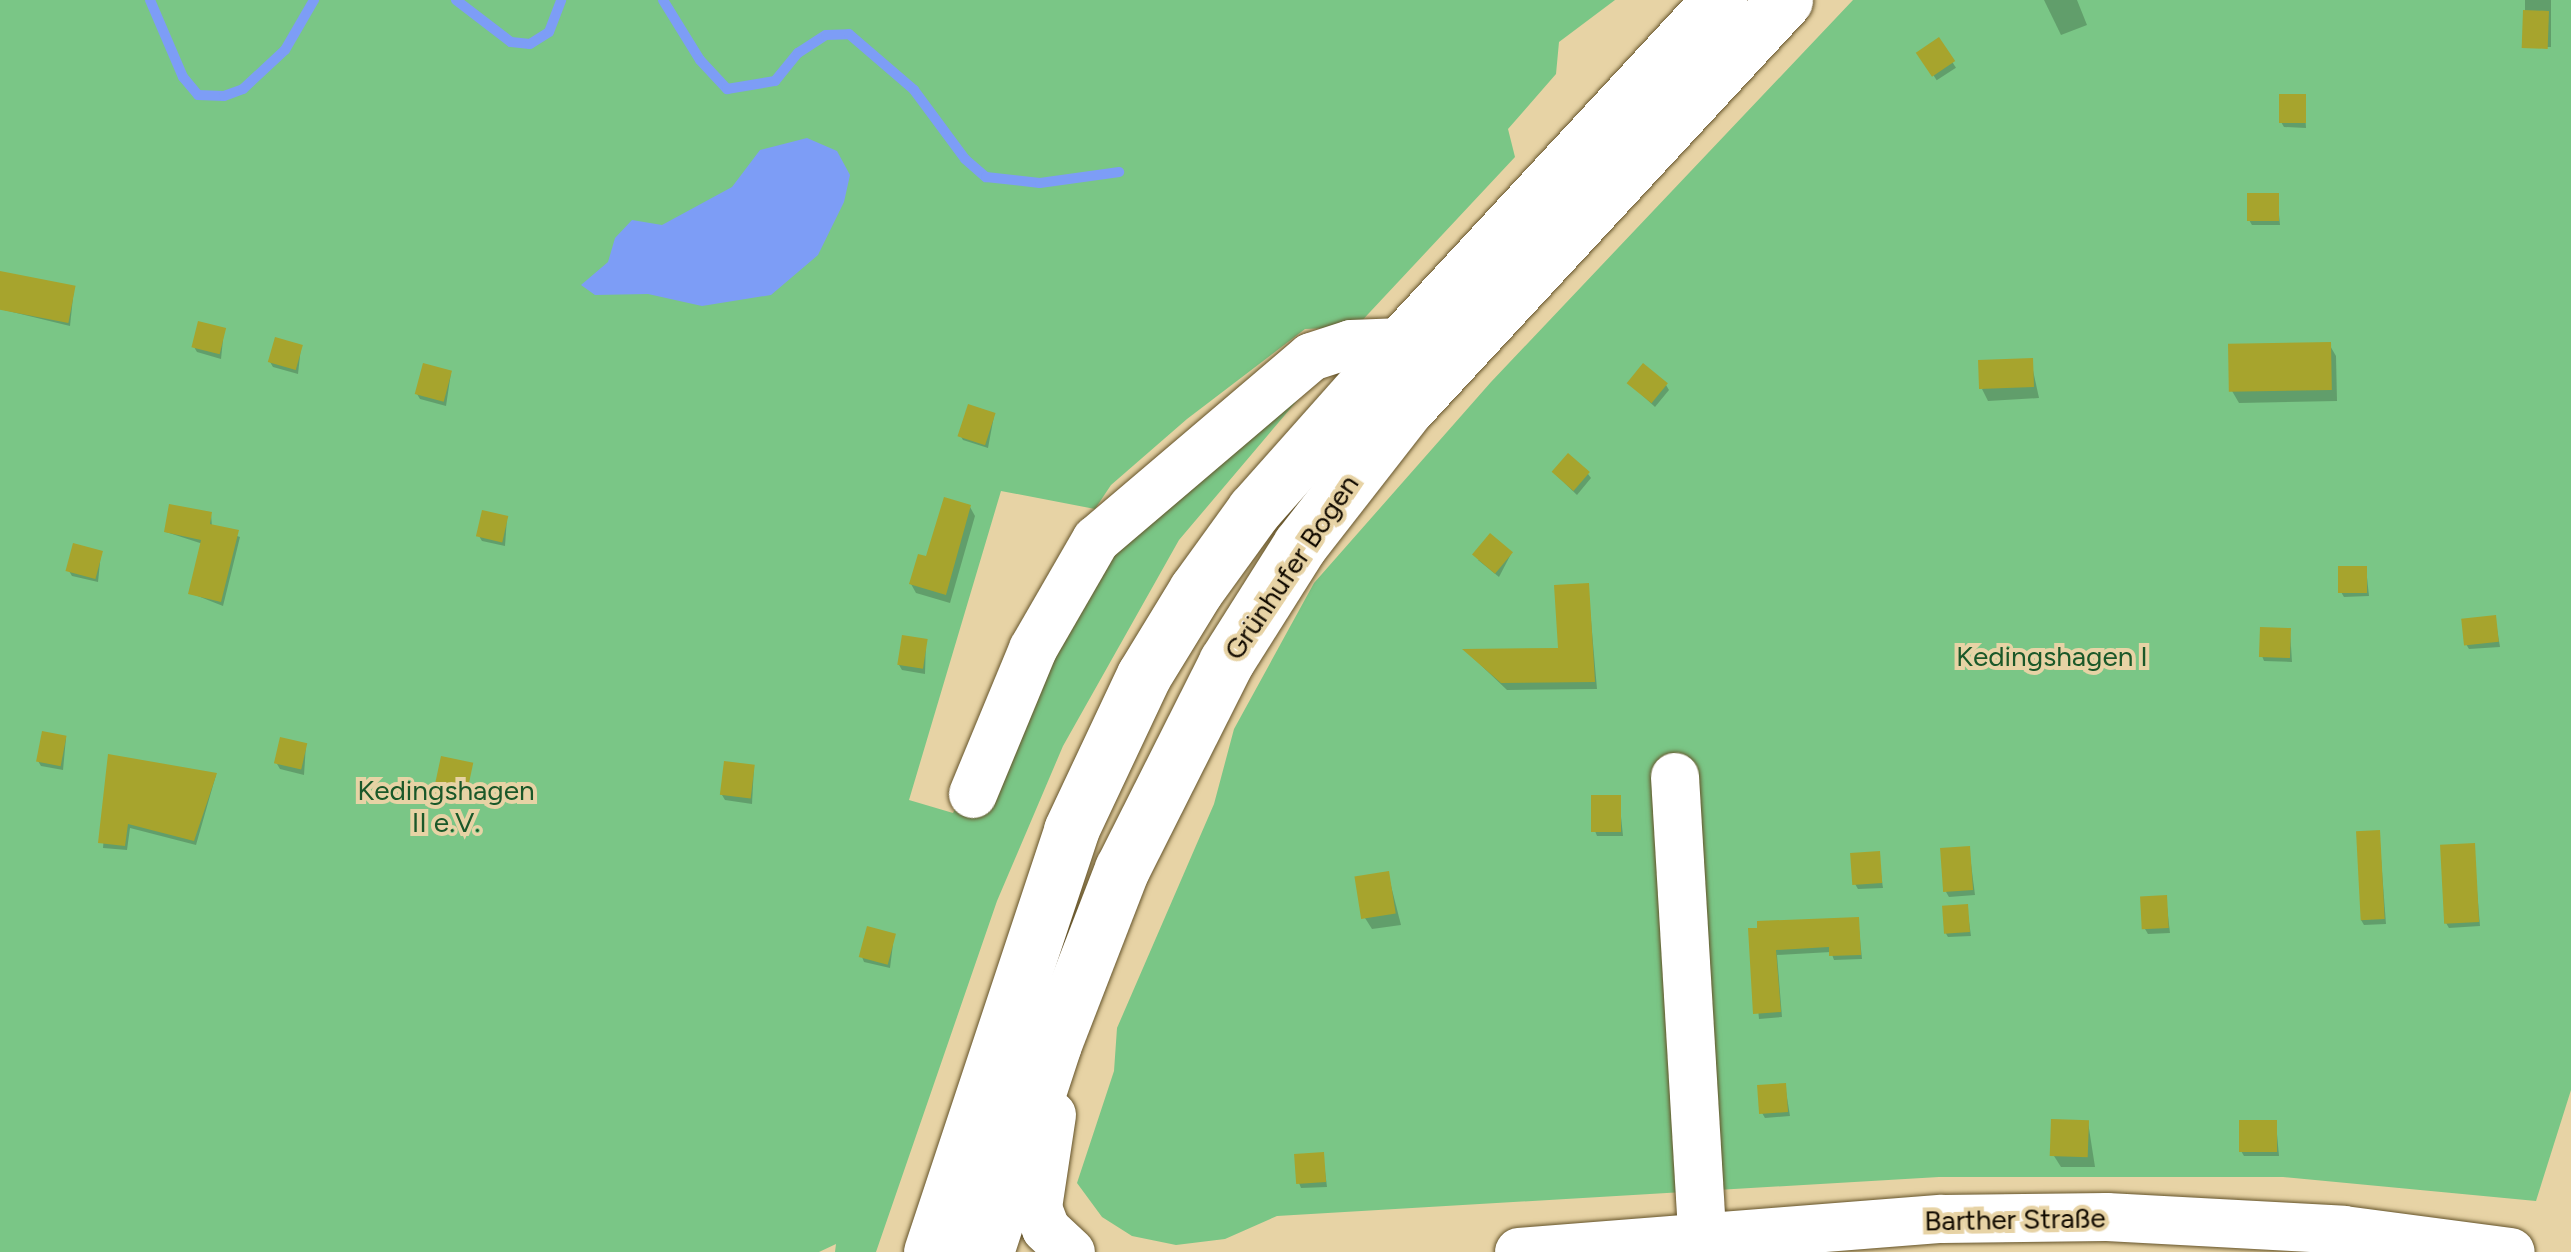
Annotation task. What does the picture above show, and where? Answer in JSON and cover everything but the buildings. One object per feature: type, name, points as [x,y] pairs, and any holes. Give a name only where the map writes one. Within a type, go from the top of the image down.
[{"type":"main road","name":"Grünhufer Bogen","points":[[931,1252],[1071,830],[1136,692],[1196,590],[1254,510],[1403,342],[1720,0]]},
{"type":"main road","name":"Grünhufer Bogen","points":[[986,1252],[1050,1058],[1122,869],[1226,662],[1300,545],[1405,410],[1785,0]]},
{"type":"street","points":[[973,794],[1033,649],[1096,540],[1311,357],[1351,344],[1403,342]]},
{"type":"street","points":[[1675,777],[1702,1237]]},
{"type":"street","points":[[1050,1058],[1055,1100],[1038,1208],[1046,1228],[1071,1252]]},
{"type":"street","name":"Barther Straße","points":[[1519,1252],[1942,1218],[2107,1217],[2344,1230],[2511,1252]]},
{"type":"green space","name":"Kedingshagen II e.V.","points":[[0,0],[1615,0],[1559,42],[1556,74],[1508,129],[1515,157],[1356,327],[1305,329],[1187,419],[1111,485],[1095,509],[1001,491],[909,800],[953,813],[1087,566],[1301,396],[1179,540],[1063,746],[997,901],[876,1252],[835,1252],[836,1244],[819,1252],[0,1252]]},
{"type":"green space","name":"Kedingshagen I","points":[[1853,0],[2571,0],[2571,1090],[2536,1201],[2283,1177],[1939,1177],[1277,1216],[1225,1239],[1176,1245],[1132,1236],[1102,1217],[1077,1183],[1114,1071],[1117,1028],[1214,804],[1234,729],[1314,583],[1491,382]]},
{"type":"water","points":[[807,138],[837,151],[850,175],[844,202],[818,255],[771,295],[702,306],[648,294],[595,295],[581,285],[608,262],[615,238],[632,220],[662,225],[732,187],[760,150]]},
{"type":"waterway","points":[[150,0],[183,77],[198,95],[224,96],[243,89],[285,50],[314,0]]},
{"type":"waterway","points":[[456,0],[511,42],[530,44],[549,32],[561,0]]},
{"type":"waterway","points":[[663,0],[700,60],[727,89],[775,81],[798,53],[826,35],[849,34],[914,90],[965,159],[986,177],[1040,183],[1119,172]]}]
